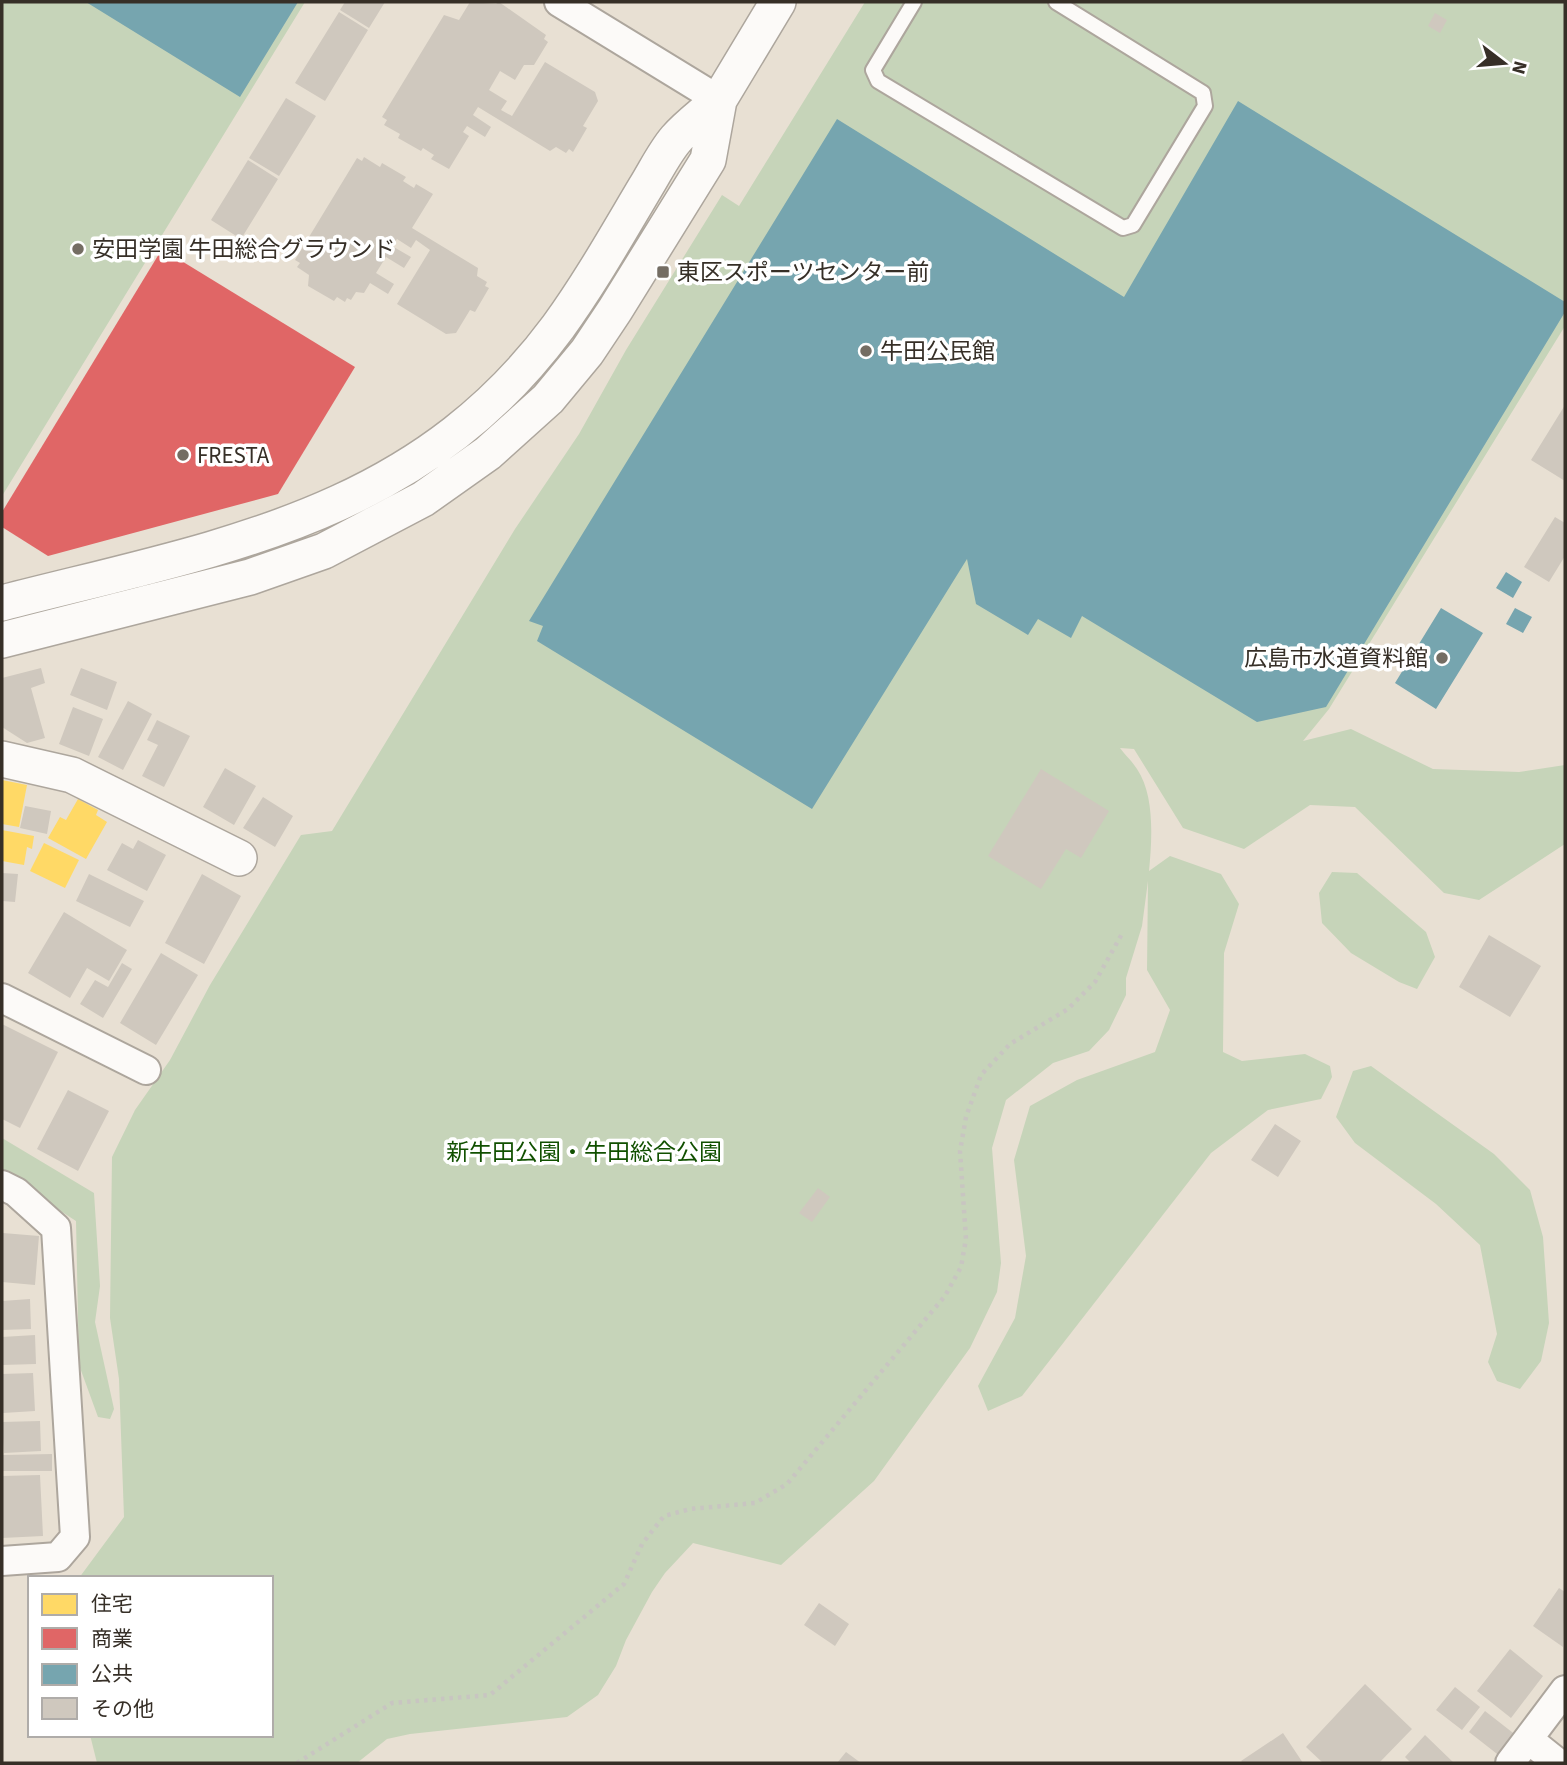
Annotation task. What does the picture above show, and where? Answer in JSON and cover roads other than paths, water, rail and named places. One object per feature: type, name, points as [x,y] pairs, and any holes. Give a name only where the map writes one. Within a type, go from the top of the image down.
[{"type":"street","points":[[559,2],[719,100]]},
{"type":"street","points":[[2,603],[244,541],[287,527],[351,499],[435,448],[488,405],[535,356],[578,298],[675,139],[719,100],[778,2]]},
{"type":"street","points":[[2,640],[291,564],[358,536],[456,477],[538,408],[587,352],[708,160],[719,100]]},
{"type":"street","points":[[2,759],[72,775],[239,858]]},
{"type":"street","points":[[2,998],[146,1070]]},
{"type":"street","points":[[2,1185],[16,1192],[56,1228],[75,1536],[58,1557],[2,1561]]},
{"type":"street","points":[[1510,1763],[1565,1689]]},
{"type":"street","points":[[1528,1740],[1558,1763]]},
{"type":"lane","points":[[914,2],[873,70],[878,81],[1123,228],[1133,225],[1205,106],[1203,93],[1056,2]]},
{"type":"place","name":"安田学園 牛田総合グラウンド","points":[[78,249]]},
{"type":"place","name":"東区スポーツセンター前","points":[[663,272]]},
{"type":"place","name":"牛田公民館","points":[[866,351]]},
{"type":"place","name":"FRESTA","points":[[183,455]]},
{"type":"place","name":"広島市水道資料館","points":[[1442,658]]},
{"type":"park label","name":"新牛田公園・牛田総合公園","points":[[584,1152]]}]
